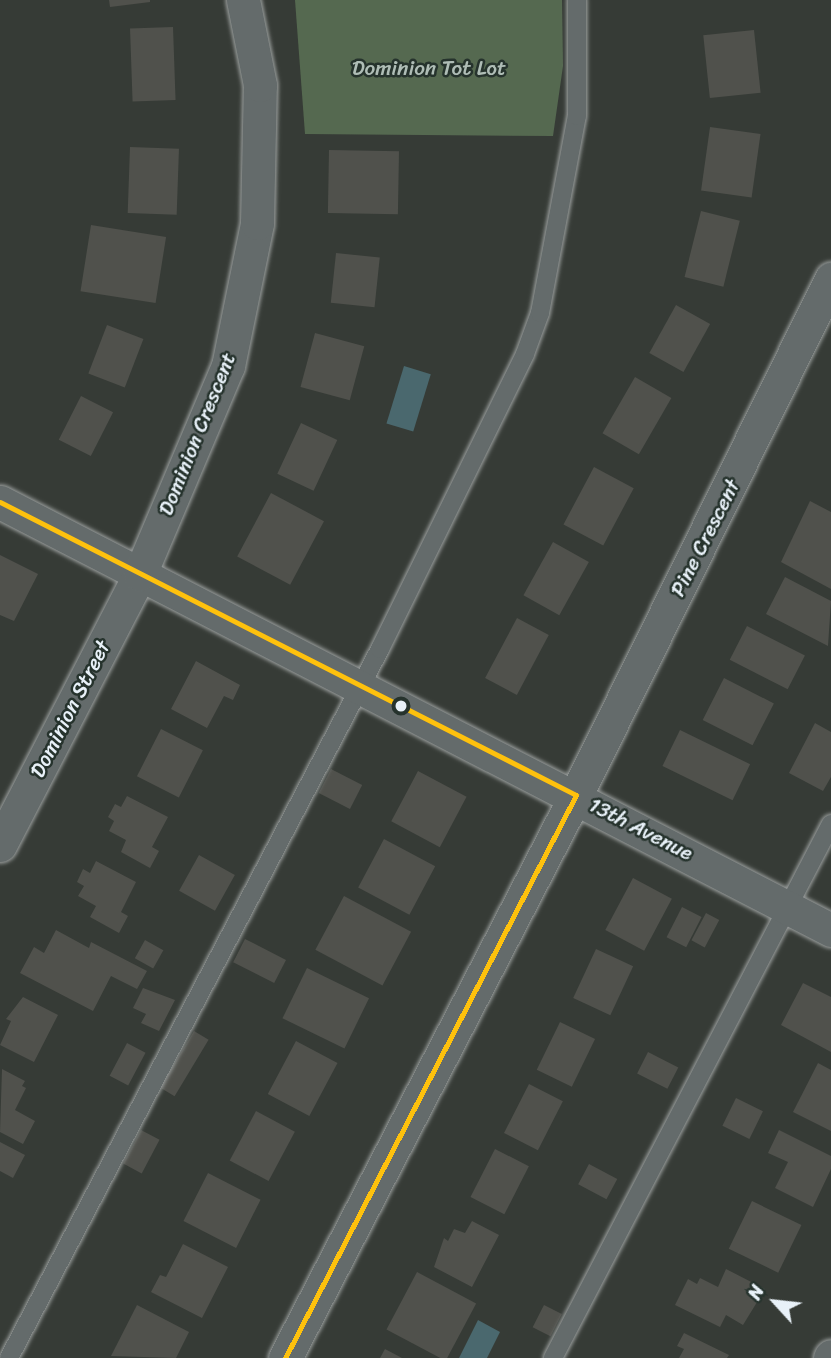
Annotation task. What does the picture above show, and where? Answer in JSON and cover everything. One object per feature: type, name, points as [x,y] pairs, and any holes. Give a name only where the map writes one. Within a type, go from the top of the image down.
[{"type":"street","name":"Dominion Crescent","points":[[140,573],[228,366],[257,223],[260,85],[243,0]]},
{"type":"street","name":"Pine Crescent","points":[[285,1358],[576,795],[831,279]]},
{"type":"street","name":"13th Avenue","points":[[0,502],[359,687],[576,795],[831,930]]},
{"type":"street","name":"Dominion Street","points":[[0,845],[140,573]]},
{"type":"lane","points":[[9,1358],[359,687],[525,354],[540,313],[577,116],[578,0]]},
{"type":"lane","points":[[553,1358],[831,824]]},
{"type":"green space","name":"Dominion Tot Lot","points":[[295,0],[562,0],[563,66],[553,136],[305,134]]},
{"type":"water","points":[[404,366],[431,374],[413,432],[386,423]]},
{"type":"water","points":[[478,1320],[500,1332],[487,1358],[459,1358]]},
{"type":"building","points":[[109,0],[150,0],[150,2],[110,7]]},
{"type":"building","points":[[173,27],[176,100],[133,101],[130,29]]},
{"type":"building","points":[[754,30],[761,93],[710,98],[703,35]]},
{"type":"building","points":[[710,127],[761,134],[752,197],[701,190]]},
{"type":"building","points":[[130,147],[179,149],[177,215],[128,213]]},
{"type":"building","points":[[329,150],[399,151],[398,214],[328,213]]},
{"type":"building","points":[[701,211],[740,221],[723,287],[685,277]]},
{"type":"building","points":[[91,225],[166,237],[156,303],[81,291]]},
{"type":"building","points":[[336,253],[380,258],[375,307],[331,303]]},
{"type":"building","points":[[676,305],[710,324],[683,372],[649,353]]},
{"type":"building","points":[[107,325],[143,339],[125,388],[88,374]]},
{"type":"building","points":[[315,333],[364,346],[350,400],[301,387]]},
{"type":"building","points":[[635,377],[671,398],[639,454],[602,433]]},
{"type":"building","points":[[81,396],[113,412],[91,456],[59,440]]},
{"type":"building","points":[[301,423],[337,440],[314,491],[277,474]]},
{"type":"building","points":[[594,467],[634,488],[603,546],[563,524]]},
{"type":"building","points":[[271,493],[324,521],[290,585],[237,557]]},
{"type":"building","points":[[810,501],[831,512],[831,589],[781,562]]},
{"type":"building","points":[[553,542],[589,562],[559,615],[523,595]]},
{"type":"building","points":[[0,555],[38,574],[14,621],[0,615]]},
{"type":"building","points":[[785,577],[831,601],[828,646],[766,614]]},
{"type":"building","points":[[517,618],[549,635],[517,695],[485,678]]},
{"type":"building","points":[[747,626],[805,656],[788,689],[730,660]]},
{"type":"building","points":[[196,661],[240,685],[233,700],[224,696],[207,728],[171,709]]},
{"type":"building","points":[[724,678],[774,703],[753,745],[703,720]]},
{"type":"building","points":[[815,723],[831,732],[831,777],[823,791],[789,773]]},
{"type":"building","points":[[161,729],[203,750],[179,798],[137,776]]},
{"type":"building","points":[[680,730],[750,764],[733,800],[662,766]]},
{"type":"building","points":[[331,769],[362,785],[350,809],[319,793]]},
{"type":"building","points":[[418,771],[467,797],[440,847],[391,821]]},
{"type":"building","points":[[127,796],[168,817],[152,847],[159,851],[150,868],[121,852],[126,840],[109,831],[114,821],[108,817],[115,804],[121,807]]},
{"type":"building","points":[[384,839],[435,866],[409,915],[358,888]]},
{"type":"building","points":[[199,855],[235,875],[215,911],[179,891]]},
{"type":"building","points":[[96,861],[136,882],[121,912],[128,916],[119,933],[90,917],[96,906],[78,896],[84,886],[77,882],[83,869],[90,873]]},
{"type":"building","points":[[633,878],[672,899],[644,951],[605,930]]},
{"type":"building","points":[[344,896],[411,932],[382,986],[315,950]]},
{"type":"building","points":[[682,907],[702,917],[686,947],[667,937]]},
{"type":"building","points":[[706,913],[719,920],[705,947],[691,940]]},
{"type":"building","points":[[56,930],[89,948],[91,942],[147,971],[137,989],[111,976],[93,1011],[20,973],[34,947],[44,953]]},
{"type":"building","points":[[245,939],[286,960],[274,983],[233,962]]},
{"type":"building","points":[[145,940],[163,950],[153,969],[135,958]]},
{"type":"building","points":[[596,949],[633,966],[610,1015],[573,998]]},
{"type":"building","points":[[307,968],[369,998],[344,1049],[282,1018]]},
{"type":"building","points":[[803,983],[831,997],[831,1052],[781,1025]]},
{"type":"building","points":[[143,988],[175,1000],[159,1031],[141,1023],[146,1014],[133,1008]]},
{"type":"building","points":[[23,997],[58,1015],[34,1062],[0,1045],[11,1021],[6,1019]]},
{"type":"building","points":[[560,1022],[595,1039],[572,1087],[537,1070]]},
{"type":"building","points":[[194,1031],[209,1040],[175,1096],[160,1088]]},
{"type":"building","points":[[296,1041],[337,1063],[309,1116],[268,1094]]},
{"type":"building","points":[[127,1043],[146,1053],[128,1086],[110,1076]]},
{"type":"building","points":[[648,1052],[678,1067],[667,1089],[637,1073]]},
{"type":"building","points":[[818,1063],[831,1070],[831,1131],[793,1112]]},
{"type":"building","points":[[2,1069],[25,1081],[22,1086],[26,1088],[15,1110],[35,1121],[23,1144],[0,1132]]},
{"type":"building","points":[[529,1084],[563,1101],[538,1150],[504,1133]]},
{"type":"building","points":[[736,1098],[763,1111],[749,1139],[722,1126]]},
{"type":"building","points":[[256,1111],[295,1132],[269,1181],[230,1160]]},
{"type":"building","points":[[141,1130],[160,1140],[142,1173],[123,1164]]},
{"type":"building","points":[[779,1130],[831,1156],[831,1169],[813,1207],[775,1188],[788,1162],[768,1153]]},
{"type":"building","points":[[0,1142],[25,1155],[13,1178],[0,1171]]},
{"type":"building","points":[[495,1149],[529,1166],[504,1214],[470,1197]]},
{"type":"building","points":[[589,1164],[617,1179],[606,1199],[578,1184]]},
{"type":"building","points":[[208,1173],[261,1200],[236,1248],[183,1221]]},
{"type":"building","points":[[752,1201],[801,1225],[778,1273],[729,1249]]},
{"type":"building","points":[[472,1221],[499,1235],[472,1287],[434,1267],[444,1238],[448,1241],[454,1229],[465,1233]]},
{"type":"building","points":[[183,1244],[228,1267],[202,1318],[151,1292],[160,1275],[166,1277]]},
{"type":"building","points":[[726,1269],[765,1289],[743,1325],[726,1315],[720,1327],[675,1305],[688,1279],[697,1284],[700,1278],[718,1287]]},
{"type":"building","points":[[417,1272],[476,1303],[447,1358],[440,1358],[386,1329]]},
{"type":"building","points":[[137,1305],[189,1332],[176,1358],[111,1356]]},
{"type":"building","points":[[544,1305],[562,1314],[550,1336],[533,1327]]},
{"type":"building","points":[[684,1333],[729,1355],[727,1358],[679,1358],[684,1349],[677,1346]]},
{"type":"building","points":[[385,1349],[402,1358],[380,1358]]},
{"type":"transit line","points":[[0,502],[576,795],[285,1358]]}]
